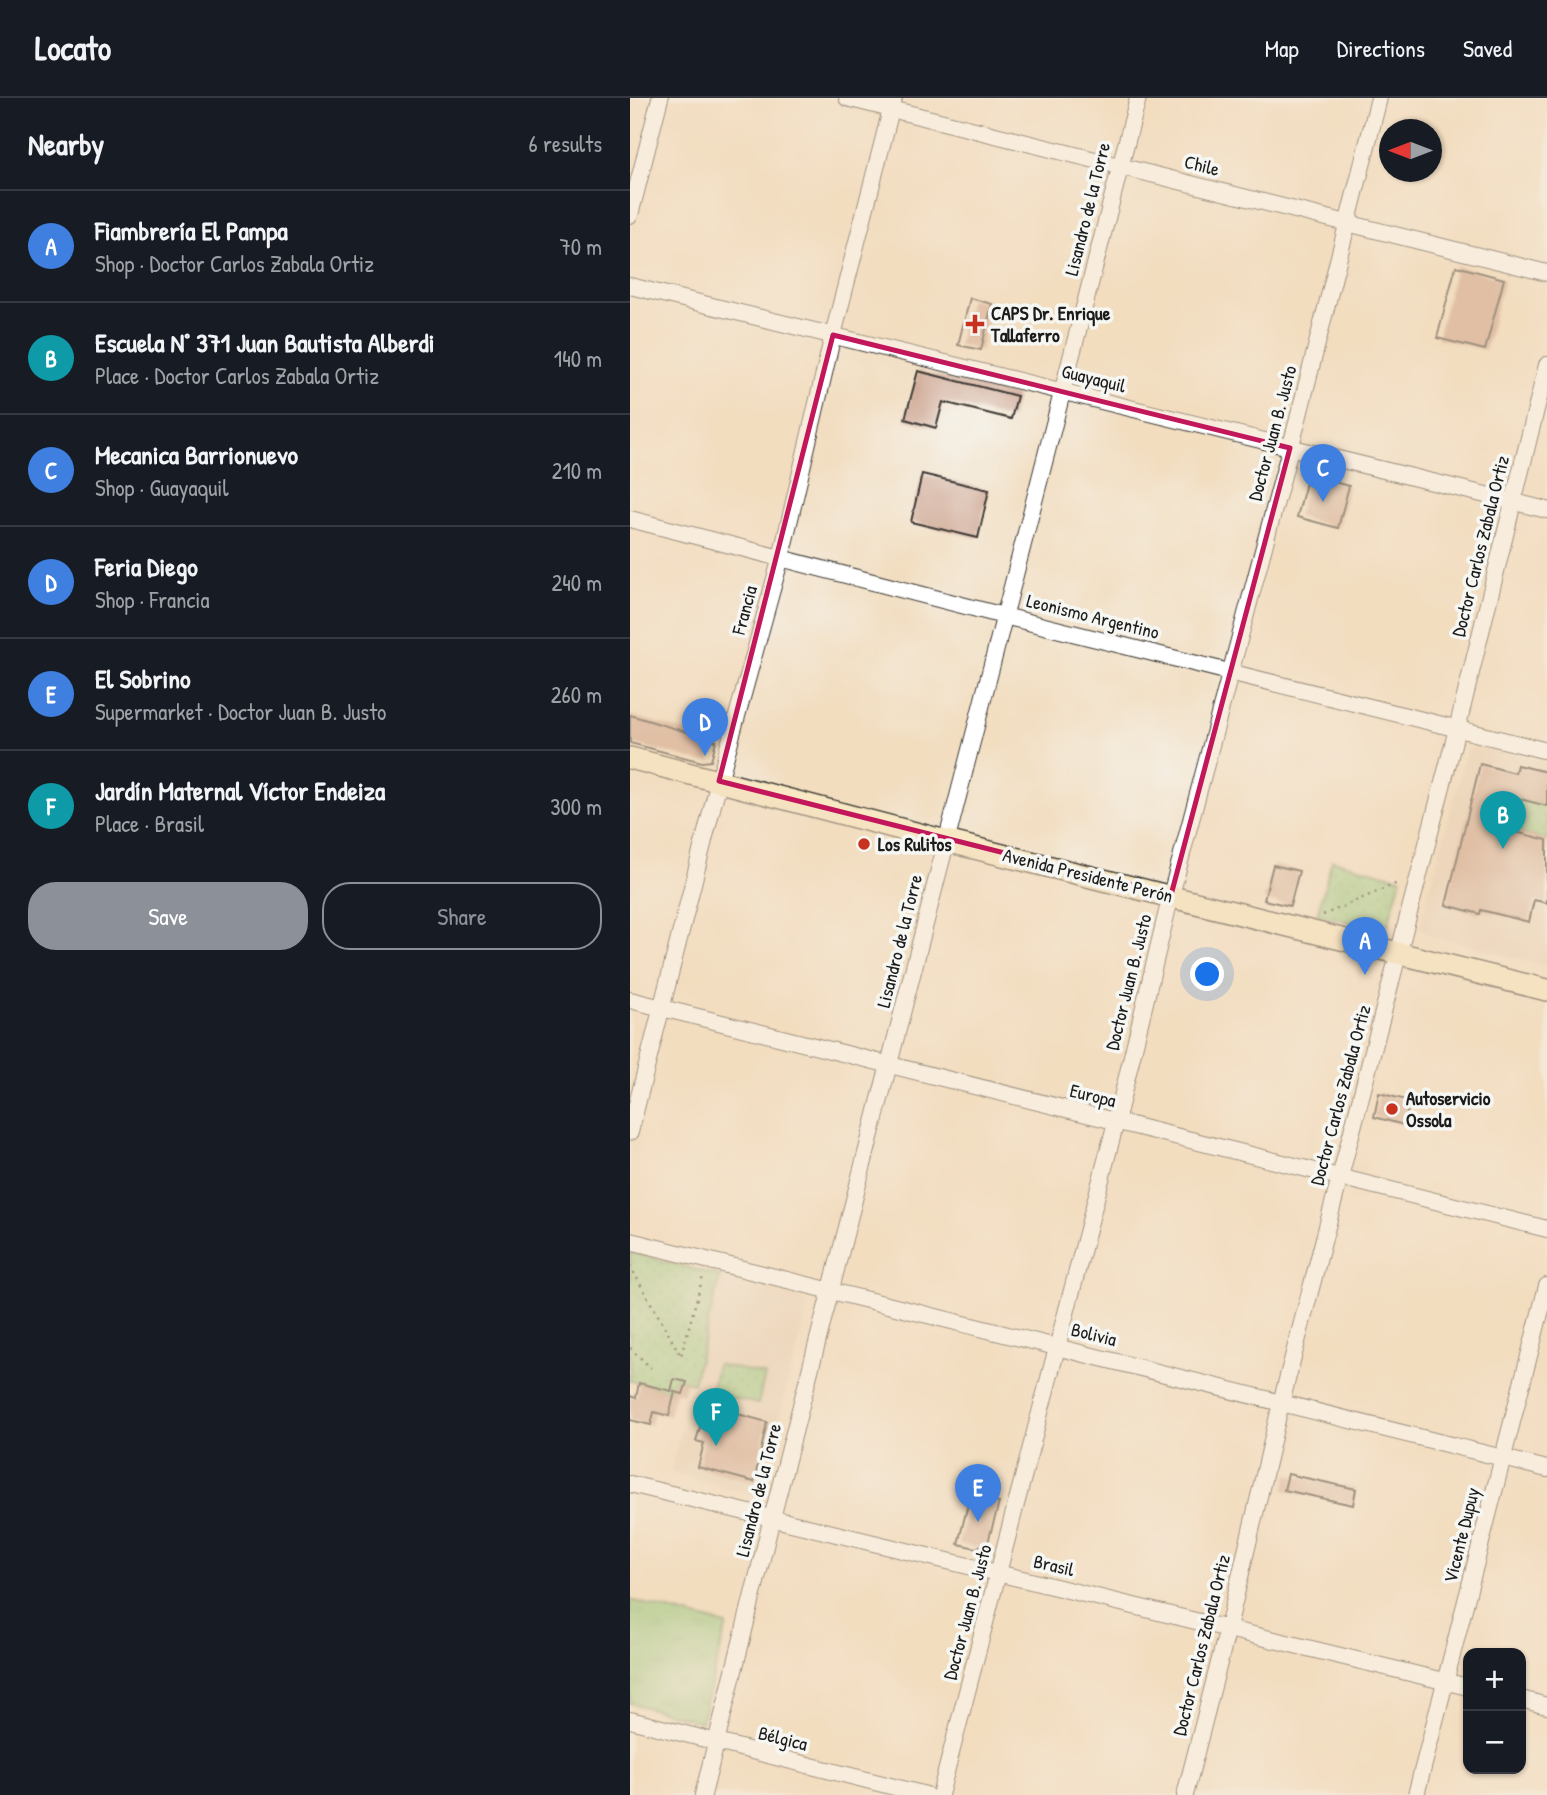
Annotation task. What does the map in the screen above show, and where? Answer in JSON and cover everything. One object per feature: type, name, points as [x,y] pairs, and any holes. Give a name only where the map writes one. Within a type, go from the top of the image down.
[{"type":"main road","name":"Avenida Presidente Perón","points":[[630,758],[946,841],[1547,989]]},
{"type":"street","points":[[630,215],[660,98]]},
{"type":"street","name":"Chile","points":[[847,98],[892,104],[1120,166],[1547,273]]},
{"type":"street","name":"Lisandro de la Torre","points":[[703,1795],[830,1291],[1138,98]]},
{"type":"street","name":"Doctor Juan B. Justo","points":[[940,1795],[1116,1122],[1229,672],[1349,223],[1379,98]]},
{"type":"street","name":"Francia","points":[[630,1132],[719,781],[781,557],[892,104]]},
{"type":"street","name":"Guayaquil","points":[[630,286],[1547,510]]},
{"type":"street","name":"Doctor Carlos Zabala Ortiz","points":[[1185,1795],[1281,1403],[1457,729],[1547,365]]},
{"type":"street","name":"Leonismo Argentino","points":[[630,519],[1004,616],[1547,751]]},
{"type":"street","name":"Europa","points":[[630,1000],[1547,1229]]},
{"type":"street","name":"Bolivia","points":[[630,1241],[1547,1469]]},
{"type":"street","name":"Vicente Dupuy","points":[[1416,1795],[1547,1286]]},
{"type":"street","name":"Brasil","points":[[630,1484],[1463,1686]]},
{"type":"street","points":[[1526,1700],[1547,1706]]},
{"type":"street","name":"Bélgica","points":[[630,1720],[926,1795]]},
{"type":"path","points":[[1323,915],[1400,882]]},
{"type":"path","points":[[630,1266],[681,1356],[704,1272]]},
{"type":"path","points":[[630,1348],[651,1368]]},
{"type":"highlighted area","points":[[833,335],[1290,448],[1171,895],[719,781]]},
{"type":"shaded area","points":[[1475,746],[1547,763],[1547,967],[1426,934],[1420,926],[1467,750]]},
{"type":"shaded area","points":[[720,1276],[801,1297],[808,1306],[761,1488],[752,1495],[670,1472]]},
{"type":"green space","points":[[1512,797],[1547,806],[1547,840],[1504,829]]},
{"type":"green space","points":[[1332,860],[1401,878],[1388,925],[1378,929],[1317,914]]},
{"type":"green space","points":[[630,1252],[720,1276],[693,1383],[674,1379],[671,1391],[630,1381]]},
{"type":"green space","points":[[717,1364],[765,1375],[758,1404],[711,1393]]},
{"type":"green space","points":[[630,1600],[727,1625],[701,1722],[630,1703]]},
{"type":"building","points":[[1456,266],[1504,279],[1485,350],[1437,338]]},
{"type":"building","name":"CAPS Dr. Enrique Tallaferro","points":[[970,298],[992,304],[981,350],[958,345]]},
{"type":"building","points":[[918,371],[1017,396],[1011,419],[943,402],[936,428],[905,419]]},
{"type":"building","points":[[922,474],[989,490],[978,538],[911,522]]},
{"type":"building","points":[[1311,476],[1349,486],[1338,528],[1297,517],[1307,479]]},
{"type":"building","points":[[630,715],[716,741],[711,761],[702,762],[630,743]]},
{"type":"building","points":[[1480,764],[1515,773],[1517,765],[1547,772],[1547,806],[1512,797],[1504,829],[1547,840],[1547,903],[1534,900],[1529,922],[1481,910],[1480,914],[1446,905]]},
{"type":"building","points":[[1273,865],[1299,871],[1290,906],[1264,900]]},
{"type":"building","name":"Autoservicio Ossola","points":[[1379,1093],[1410,1101],[1404,1125],[1374,1117]]},
{"type":"building","points":[[674,1379],[687,1382],[683,1394],[671,1391]]},
{"type":"building","points":[[639,1383],[675,1392],[669,1416],[654,1412],[651,1425],[630,1420],[630,1396],[636,1398]]},
{"type":"building","points":[[709,1406],[767,1422],[754,1482],[698,1467],[704,1443],[696,1441],[701,1424],[705,1425]]},
{"type":"building","points":[[1288,1474],[1356,1489],[1353,1505],[1284,1490]]},
{"type":"building","points":[[970,1496],[999,1503],[988,1542],[976,1548],[958,1544]]},
{"type":"place","name":"CAPS Dr. Enrique Tallaferro","points":[[975,324]]},
{"type":"place","name":"Mecanica Barrionuevo","points":[[1323,502]]},
{"type":"place","name":"Feria Diego","points":[[705,756]]},
{"type":"place","name":"Los Rulitos","points":[[864,844]]},
{"type":"place","name":"Escuela N° 371 Juan Bautista Alberdi","points":[[1503,849]]},
{"type":"place","name":"Fiambrería El Pampa","points":[[1365,975]]},
{"type":"place","name":"Autoservicio Ossola","points":[[1392,1109]]},
{"type":"place","name":"Jardín Maternal Víctor Endeiza","points":[[716,1446]]},
{"type":"place","name":"El Sobrino","points":[[978,1522]]}]
